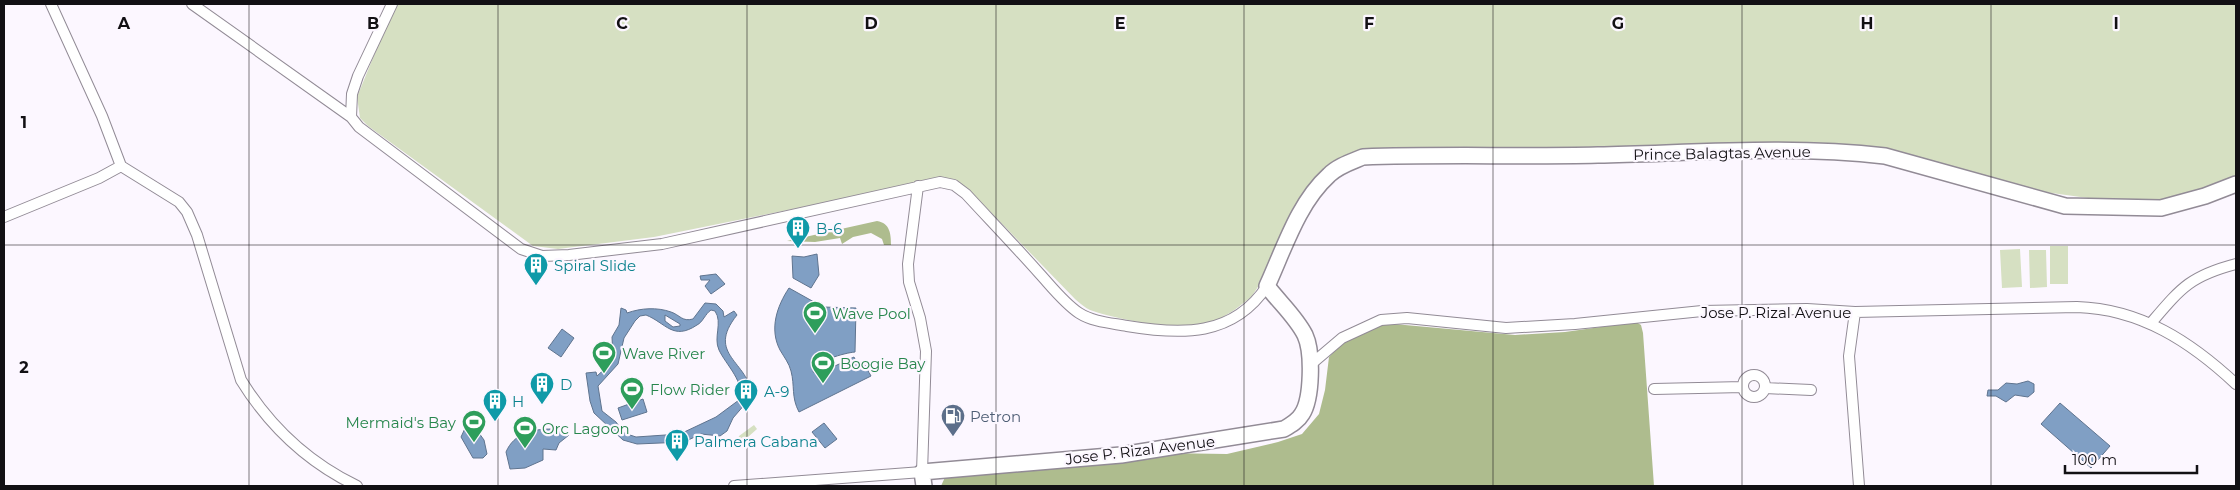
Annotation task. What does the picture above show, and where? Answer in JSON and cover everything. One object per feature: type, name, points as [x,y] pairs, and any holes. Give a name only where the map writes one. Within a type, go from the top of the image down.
[{"type":"main road","name":"Prince Balagtas Avenue","points":[[1267,286],[1303,208],[1319,185],[1330,174],[1363,157],[1597,156],[1722,151],[1854,152],[1885,156],[2065,206],[2161,208],[2204,196],[2236,184]]},
{"type":"main road","name":"Jose P. Rizal Avenue","points":[[923,479],[1121,455],[1284,429],[1297,421],[1304,413],[1310,387],[1309,346],[1305,335],[1267,286]]},
{"type":"street","points":[[50,4],[102,116],[121,166],[179,202],[187,212],[197,235],[241,380],[252,398],[279,431],[302,453],[328,472],[357,486]]},
{"type":"street","points":[[192,4],[351,117],[359,127],[504,237],[521,249],[542,256],[569,255],[662,244],[940,182],[960,189],[1079,313],[1097,321],[1167,332],[1205,330],[1230,319],[1251,306],[1267,286]]},
{"type":"street","points":[[351,117],[352,94],[358,76],[392,4]]},
{"type":"street","points":[[4,217],[99,178],[121,166]]},
{"type":"street","points":[[734,486],[923,479],[926,350],[920,318],[909,282],[908,264],[918,186]]},
{"type":"street","points":[[2151,323],[2180,289],[2195,278],[2236,264]]},
{"type":"street","name":"Jose P. Rizal Avenue","points":[[1309,366],[1342,338],[1381,320],[1407,318],[1506,328],[1575,324],[1702,311],[1807,309],[1856,312],[2087,307],[2119,313],[2151,323],[2192,346],[2236,384]]},
{"type":"street","points":[[1856,312],[1849,356],[1859,486]]},
{"type":"street","points":[[1753,374],[1764,380],[1765,388],[1760,395],[1753,397],[1746,394],[1743,388],[1746,377],[1753,374]]},
{"type":"street","points":[[1654,389],[1743,388]]},
{"type":"street","points":[[1765,388],[1812,390]]},
{"type":"green space","points":[[395,4],[2236,4],[2236,176],[2197,191],[2158,202],[2095,199],[2024,189],[1887,149],[1863,145],[1375,151],[1339,162],[1252,296],[1231,312],[1215,321],[1197,327],[1179,328],[1124,319],[1088,309],[1075,299],[973,194],[926,182],[654,237],[558,249],[533,246],[368,126],[360,118],[357,97]]},
{"type":"green space","points":[[877,221],[885,224],[887,227],[890,233],[891,245],[884,245],[882,239],[871,233],[853,237],[842,244],[840,238],[815,242],[787,241]]},
{"type":"green space","points":[[2050,246],[2068,246],[2068,284],[2050,284]]},
{"type":"green space","points":[[2020,249],[2022,287],[2002,288],[2000,250]]},
{"type":"green space","points":[[2029,250],[2046,250],[2047,287],[2030,288]]},
{"type":"green space","points":[[1636,322],[1641,325],[1643,333],[1654,486],[941,486],[946,475],[1162,453],[1227,454],[1278,442],[1302,434],[1319,414],[1325,390],[1329,357],[1343,342],[1383,323],[1515,335],[1565,332]]},
{"type":"green space","points":[[754,425],[757,429],[748,437],[738,439],[739,436]]},
{"type":"water","points":[[817,254],[819,275],[811,288],[793,278],[792,256],[804,257]]},
{"type":"water","points":[[716,274],[725,284],[711,294],[705,286],[710,280],[701,280],[700,276]]},
{"type":"water","name":"Wave Pool","points":[[789,288],[823,307],[856,308],[855,352],[824,361],[813,372],[818,374],[854,357],[859,367],[865,365],[871,376],[799,412],[795,401],[790,368],[780,350],[775,334],[778,310]]},
{"type":"water","name":"Wave River","points":[[705,303],[716,304],[723,311],[724,317],[734,311],[737,315],[728,329],[725,340],[731,357],[749,384],[752,396],[733,418],[727,431],[720,436],[701,434],[684,442],[637,444],[623,440],[594,413],[590,401],[586,373],[596,372],[597,376],[609,365],[613,357],[612,337],[619,325],[621,308],[626,310],[627,313],[643,309],[660,309],[684,319],[693,319]],"holes":[[[711,310],[715,311],[718,320],[717,345],[740,387],[739,400],[716,417],[680,434],[636,437],[624,433],[616,422],[602,411],[598,386],[618,364],[624,338],[635,321],[640,316],[646,315],[670,329],[682,331],[699,324]],[[665,315],[680,324],[680,326],[673,327],[665,321]]]},
{"type":"water","points":[[562,329],[574,338],[561,357],[548,348]]},
{"type":"water","points":[[2028,381],[2034,384],[2034,392],[2028,397],[2015,395],[2006,402],[1996,396],[1987,396],[1988,390],[1998,390],[2006,383],[2017,384]]},
{"type":"water","name":"Flow Rider","points":[[643,399],[647,412],[622,420],[618,408]]},
{"type":"water","points":[[2060,403],[2110,446],[2091,468],[2041,424]]},
{"type":"water","name":"Mermaid's Bay","points":[[471,422],[484,440],[487,454],[483,458],[473,458],[461,437],[467,424]]},
{"type":"water","points":[[824,423],[837,439],[825,448],[812,432]]},
{"type":"water","name":"Orc Lagoon","points":[[552,429],[569,435],[559,443],[556,450],[543,449],[543,460],[525,468],[510,469],[506,452],[514,440],[531,431]]},
{"type":"place","name":"B-6","points":[[798,249]]},
{"type":"place","name":"Spiral Slide","points":[[536,286]]},
{"type":"place","name":"Wave Pool","points":[[815,334]]},
{"type":"place","name":"Wave River","points":[[604,374]]},
{"type":"place","name":"Boogie Bay","points":[[823,384]]},
{"type":"place","name":"D","points":[[542,405]]},
{"type":"place","name":"Flow Rider","points":[[632,410]]},
{"type":"place","name":"A-9","points":[[746,412]]},
{"type":"place","name":"H","points":[[495,422]]},
{"type":"place","name":"Petron","points":[[953,437]]},
{"type":"place","name":"Mermaid's Bay","points":[[474,443]]},
{"type":"place","name":"Orc Lagoon","points":[[525,449]]},
{"type":"place","name":"Palmera Cabana","points":[[677,462]]}]
